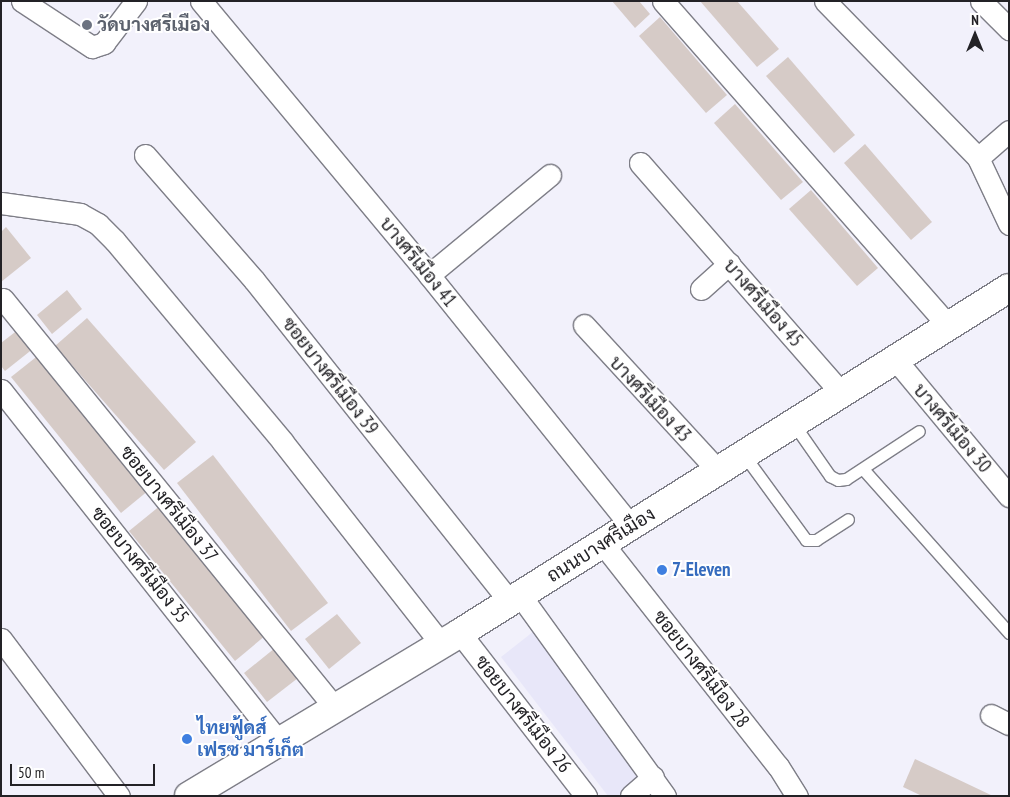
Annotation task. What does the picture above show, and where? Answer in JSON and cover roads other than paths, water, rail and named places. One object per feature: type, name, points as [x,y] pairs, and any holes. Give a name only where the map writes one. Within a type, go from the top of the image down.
[{"type":"street","points":[[22,1],[92,47],[104,43],[136,1]]},
{"type":"street","name":"บางศรีเมือง 41","points":[[201,1],[429,275],[631,526]]},
{"type":"street","points":[[663,1],[949,327]]},
{"type":"street","points":[[824,1],[978,158],[1009,224]]},
{"type":"street","points":[[981,1],[1009,29]]},
{"type":"street","points":[[978,158],[1009,131]]},
{"type":"street","name":"ซอยบางศรีเมือง 39","points":[[145,156],[254,280],[514,598],[653,777],[665,796]]},
{"type":"street","name":"บางศรีเมือง 45","points":[[640,164],[684,211],[841,394]]},
{"type":"street","points":[[429,275],[550,175]]},
{"type":"street","name":"ซอยบางศรีเมือง 26","points":[[1,203],[80,214],[98,224],[115,241],[282,442],[586,796]]},
{"type":"street","points":[[701,289],[729,264]]},
{"type":"street","name":"ถนนบางศรีเมือง","points":[[189,796],[603,544],[1009,288]]},
{"type":"street","name":"ซอยบางศรีเมือง 37","points":[[3,299],[335,708]]},
{"type":"street","name":"บางศรีเมือง 43","points":[[584,325],[719,472]]},
{"type":"street","name":"บางศรีเมือง 30","points":[[896,360],[1009,496]]},
{"type":"street","name":"ซอยบางศรีเมือง 35","points":[[1,390],[279,742]]},
{"type":"street","name":"ซอยบางศรีเมือง 28","points":[[603,544],[778,766],[797,796]]},
{"type":"street","points":[[1,639],[119,796]]},
{"type":"street","points":[[631,796],[653,777]]},
{"type":"lane","points":[[793,423],[830,476],[846,478],[863,469],[919,431]]},
{"type":"lane","points":[[744,455],[806,540],[816,540],[848,518]]},
{"type":"lane","points":[[863,469],[1009,633]]},
{"type":"place","name":"วัดบางศรีเมือง","points":[[87,25]]},
{"type":"place","name":"7-Eleven","points":[[662,570]]},
{"type":"place","name":"ไทยฟู้ดส์ เฟรซ มาร์เก็ต","points":[[187,739]]}]
